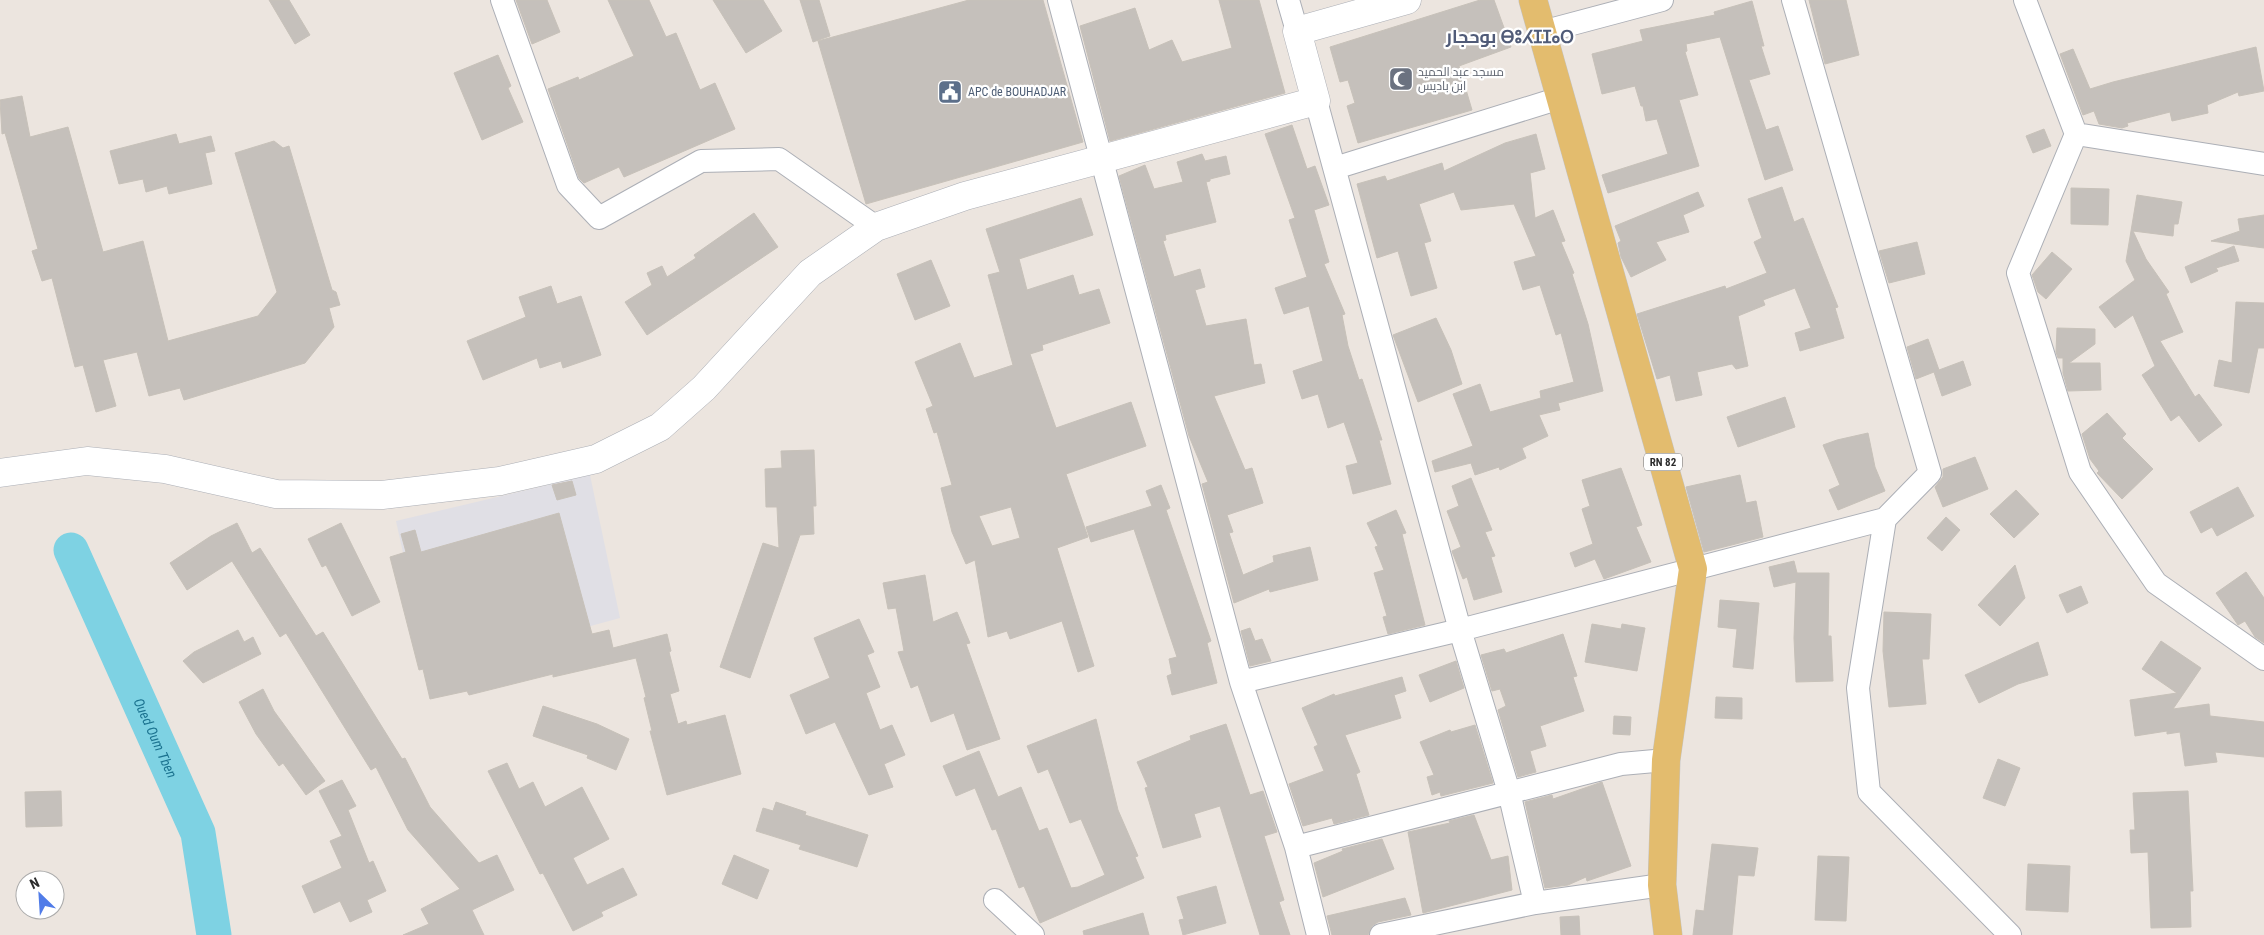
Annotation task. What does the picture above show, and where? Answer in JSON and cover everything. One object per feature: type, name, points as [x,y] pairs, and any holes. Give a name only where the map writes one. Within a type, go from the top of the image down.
[{"type":"main road","points":[[0,473],[87,462],[165,470],[276,494],[382,495],[500,481],[596,459],[660,427],[704,388],[810,273],[876,226],[965,196],[1316,101],[1297,31],[1407,0]]},
{"type":"main road","name":"RN 82","points":[[1533,0],[1693,569],[1666,760],[1662,885],[1668,935]]},
{"type":"street","points":[[502,0],[568,186],[599,218],[701,161],[778,159],[876,226]]},
{"type":"street","points":[[1059,0],[1100,160],[1242,682],[1296,847],[1318,935]]},
{"type":"street","points":[[1288,0],[1297,31]]},
{"type":"street","points":[[1542,32],[1662,0]]},
{"type":"street","points":[[1242,682],[1460,630],[1886,519],[1930,473],[1792,0]]},
{"type":"street","points":[[2026,0],[2076,134],[2018,273],[2080,472],[2156,583],[2264,659]]},
{"type":"street","points":[[1335,168],[1560,98]]},
{"type":"street","points":[[1316,101],[1460,630],[1509,792],[1535,903]]},
{"type":"street","points":[[2076,134],[2264,164]]},
{"type":"street","points":[[1886,519],[1858,688],[1868,792],[2010,935]]},
{"type":"street","points":[[1296,847],[1621,764],[1666,760]]},
{"type":"street","points":[[1381,935],[1431,930],[1535,903],[1662,885]]},
{"type":"street","points":[[995,900],[1033,935]]},
{"type":"shaded area","points":[[590,475],[620,618],[429,670],[396,521]]},
{"type":"building","points":[[269,0],[289,0],[310,35],[295,44]]},
{"type":"building","points":[[516,0],[547,0],[560,32],[532,44]]},
{"type":"building","points":[[608,0],[649,0],[666,37],[676,33],[700,90],[715,83],[735,129],[624,177],[619,167],[584,183],[579,178],[548,89],[578,77],[579,80],[634,56]]},
{"type":"building","points":[[713,0],[763,0],[782,31],[746,53]]},
{"type":"building","points":[[800,0],[819,0],[830,36],[813,42]]},
{"type":"building","name":"APC de BOUHADJAR","points":[[969,0],[1043,0],[1083,142],[866,204],[818,41]]},
{"type":"building","points":[[1219,0],[1259,0],[1285,93],[1110,141],[1080,26],[1135,8],[1149,50],[1172,40],[1182,62],[1232,48]]},
{"type":"building","name":"مسجد عبد الحميد ابن باديس","points":[[1480,0],[1494,0],[1511,47],[1459,66],[1472,110],[1358,143],[1347,106],[1355,103],[1348,80],[1340,82],[1330,47]]},
{"type":"building","points":[[1809,0],[1846,0],[1859,55],[1825,64]]},
{"type":"building","points":[[1752,1],[1764,46],[1761,46],[1770,74],[1749,80],[1766,130],[1778,126],[1793,170],[1765,180],[1720,37],[1686,44],[1687,51],[1685,52],[1698,95],[1679,100],[1699,166],[1608,193],[1602,175],[1668,154],[1657,119],[1646,121],[1643,106],[1641,106],[1635,86],[1602,94],[1592,54],[1643,41],[1640,30],[1715,15],[1714,12]]},
{"type":"building","points":[[2256,47],[2264,91],[2239,96],[2238,92],[2207,105],[2208,113],[2172,121],[2170,112],[2127,123],[2128,126],[2122,128],[2099,124],[2094,111],[2083,115],[2060,54],[2073,49],[2090,89]]},
{"type":"building","points":[[498,55],[511,86],[508,88],[523,122],[482,140],[454,73]]},
{"type":"building","points":[[22,96],[30,137],[68,127],[103,252],[143,241],[168,341],[258,316],[277,292],[235,153],[274,141],[283,148],[289,146],[332,290],[336,292],[340,305],[329,308],[334,327],[305,363],[184,400],[180,388],[149,396],[137,352],[103,360],[116,406],[96,412],[83,365],[75,367],[52,278],[42,281],[32,251],[38,249],[5,133],[2,134],[0,100]]},
{"type":"building","points":[[1292,125],[1307,169],[1315,166],[1329,205],[1314,210],[1329,262],[1324,264],[1345,314],[1342,315],[1348,346],[1359,380],[1362,379],[1382,440],[1379,440],[1391,484],[1353,494],[1346,466],[1358,463],[1344,422],[1328,428],[1318,394],[1302,399],[1293,371],[1323,361],[1309,306],[1284,314],[1275,288],[1307,277],[1289,220],[1295,218],[1265,134]]},
{"type":"building","points":[[2044,129],[2051,146],[2033,153],[2026,136]]},
{"type":"building","points":[[176,134],[179,144],[211,136],[215,151],[205,153],[212,184],[169,194],[167,186],[146,192],[143,179],[119,184],[110,151]]},
{"type":"building","points":[[1536,134],[1545,169],[1530,173],[1535,218],[1553,210],[1565,241],[1561,242],[1574,273],[1572,274],[1588,324],[1603,391],[1558,403],[1560,410],[1539,415],[1548,436],[1522,448],[1526,458],[1500,470],[1499,467],[1475,475],[1471,463],[1435,472],[1432,461],[1473,446],[1453,394],[1480,384],[1490,412],[1541,398],[1540,391],[1574,382],[1561,333],[1556,335],[1540,285],[1523,290],[1514,262],[1536,256],[1514,204],[1461,210],[1454,192],[1419,204],[1431,241],[1424,243],[1437,288],[1411,296],[1398,251],[1377,258],[1357,184],[1385,176],[1387,181],[1442,163],[1444,171],[1505,143]]},
{"type":"building","points":[[1202,154],[1205,161],[1226,156],[1230,174],[1210,179],[1210,181],[1206,182],[1216,222],[1165,235],[1166,240],[1163,241],[1174,277],[1200,269],[1205,287],[1195,290],[1206,326],[1246,319],[1254,365],[1261,364],[1265,383],[1214,396],[1245,470],[1252,468],[1263,503],[1227,515],[1233,532],[1229,533],[1243,575],[1274,562],[1273,556],[1310,547],[1318,580],[1270,592],[1269,589],[1234,603],[1202,484],[1208,482],[1189,436],[1119,176],[1145,165],[1154,189],[1183,182],[1177,162]]},
{"type":"building","points":[[1782,187],[1794,222],[1803,218],[1838,307],[1835,308],[1844,338],[1800,351],[1795,333],[1811,328],[1795,288],[1763,300],[1765,305],[1738,316],[1748,366],[1736,369],[1732,364],[1697,372],[1702,395],[1676,401],[1670,375],[1657,379],[1637,314],[1725,286],[1726,289],[1767,273],[1754,242],[1762,238],[1748,199]]},
{"type":"building","points":[[2071,188],[2109,189],[2108,225],[2071,224]]},
{"type":"building","points":[[1698,192],[1704,206],[1683,215],[1689,232],[1656,242],[1666,260],[1631,277],[1621,257],[1618,243],[1621,241],[1615,226]]},
{"type":"building","points":[[2137,195],[2182,202],[2178,224],[2174,224],[2173,236],[2133,231],[2146,259],[2169,292],[2166,294],[2183,332],[2160,341],[2195,397],[2199,394],[2222,425],[2199,442],[2179,415],[2171,421],[2142,375],[2155,366],[2133,315],[2115,328],[2099,307],[2135,280],[2126,261]]},
{"type":"building","points":[[1081,198],[1093,235],[1019,259],[1027,290],[1073,275],[1079,295],[1099,289],[1110,323],[1042,345],[1043,350],[1030,354],[1056,428],[1131,402],[1146,446],[1066,474],[1088,537],[1057,548],[1094,666],[1078,672],[1062,621],[1010,639],[1007,631],[988,637],[975,560],[966,564],[952,532],[941,488],[952,485],[937,432],[934,433],[926,409],[933,406],[915,362],[960,343],[974,378],[1013,365],[988,275],[1000,272],[986,229]],"holes":[[[1011,507],[1020,538],[992,546],[979,516]]]},
{"type":"building","points":[[754,213],[778,247],[647,335],[625,302],[652,285],[647,273],[662,266],[667,277],[696,258],[694,255]]},
{"type":"building","points":[[2264,215],[2264,248],[2211,241],[2240,231],[2238,219]]},
{"type":"building","points":[[1917,242],[1925,274],[1889,283],[1879,251]]},
{"type":"building","points":[[2234,246],[2239,261],[2216,268],[2218,271],[2191,283],[2185,267]]},
{"type":"building","points":[[2052,252],[2072,269],[2046,299],[2038,292],[2032,275]]},
{"type":"building","points":[[931,260],[950,306],[915,320],[897,274]]},
{"type":"building","points":[[551,286],[557,304],[581,296],[601,355],[563,368],[561,361],[540,368],[537,358],[483,380],[467,341],[526,317],[519,297]]},
{"type":"building","points":[[2236,302],[2264,303],[2264,348],[2258,348],[2249,393],[2214,386],[2219,360],[2232,363]]},
{"type":"building","points":[[1436,318],[1451,350],[1462,384],[1418,402],[1393,335]]},
{"type":"building","points":[[2057,328],[2095,329],[2095,344],[2069,363],[2100,363],[2101,390],[2068,391],[2063,373],[2063,358],[2058,358],[2056,352]]},
{"type":"building","points":[[1928,339],[1939,370],[1963,361],[1971,385],[1942,396],[1934,372],[1916,379],[1907,347]]},
{"type":"building","points":[[1785,397],[1795,427],[1738,447],[1727,417]]},
{"type":"building","points":[[2107,413],[2126,434],[2122,438],[2153,469],[2122,499],[2097,473],[2099,471],[2090,459],[2082,434]]},
{"type":"building","points":[[1868,433],[1875,467],[1885,491],[1838,510],[1829,490],[1840,485],[1823,445]]},
{"type":"building","points":[[814,450],[816,506],[813,506],[814,534],[800,535],[750,678],[720,667],[763,543],[779,548],[777,507],[766,507],[765,469],[782,468],[781,451]]},
{"type":"building","points":[[1975,457],[1988,489],[1943,507],[1935,487],[1943,477],[1943,469]]},
{"type":"building","points":[[1621,468],[1642,525],[1636,527],[1651,562],[1604,579],[1595,559],[1575,567],[1570,553],[1593,544],[1582,509],[1590,506],[1582,480]]},
{"type":"building","points":[[1740,475],[1746,503],[1756,501],[1763,537],[1704,552],[1686,487]]},
{"type":"building","points":[[1471,478],[1492,530],[1485,532],[1495,556],[1491,557],[1502,592],[1474,600],[1467,577],[1463,579],[1452,551],[1461,547],[1447,511],[1459,506],[1452,486]]},
{"type":"building","points":[[572,481],[576,495],[557,500],[552,485]]},
{"type":"building","points":[[1161,485],[1170,508],[1166,510],[1211,641],[1207,643],[1217,683],[1172,695],[1167,676],[1172,674],[1169,659],[1177,657],[1134,529],[1091,542],[1086,527],[1152,506],[1146,491]]},
{"type":"building","points":[[2238,487],[2254,516],[2217,536],[2212,527],[2201,533],[2190,512]]},
{"type":"building","points":[[2016,490],[2039,514],[2014,538],[1990,514]]},
{"type":"building","points":[[1396,510],[1406,533],[1402,534],[1425,625],[1388,634],[1383,617],[1387,616],[1374,573],[1384,570],[1375,547],[1378,546],[1367,523]]},
{"type":"building","points":[[559,513],[592,634],[609,630],[613,648],[667,634],[671,651],[669,652],[679,691],[670,694],[678,724],[686,721],[687,725],[725,715],[741,774],[667,795],[650,731],[652,731],[644,698],[646,697],[636,658],[553,677],[553,674],[469,695],[467,691],[430,699],[423,669],[419,670],[390,557],[406,552],[401,534],[415,530],[421,552]]},
{"type":"building","points":[[1946,517],[1960,530],[1942,551],[1927,538]]},
{"type":"building","points":[[237,523],[252,553],[260,548],[316,636],[323,632],[402,759],[405,758],[430,807],[479,863],[497,855],[514,890],[472,910],[484,935],[403,935],[429,924],[421,909],[460,889],[408,830],[376,767],[371,770],[286,633],[280,637],[232,561],[187,590],[170,563],[211,536]]},
{"type":"building","points":[[341,523],[380,602],[352,616],[326,565],[322,567],[308,539]]},
{"type":"building","points":[[1794,561],[1797,573],[1829,573],[1828,636],[1831,636],[1833,681],[1796,682],[1794,638],[1796,582],[1774,587],[1769,567]]},
{"type":"building","points":[[2015,565],[2025,598],[2000,626],[1978,605]]},
{"type":"building","points":[[2246,572],[2264,598],[2264,643],[2255,637],[2245,621],[2238,625],[2216,593]]},
{"type":"building","points":[[925,575],[933,622],[957,612],[970,643],[966,644],[1000,739],[967,750],[954,713],[931,722],[918,685],[911,688],[898,652],[904,651],[896,608],[888,609],[883,583]]},
{"type":"building","points":[[2081,586],[2088,603],[2067,613],[2059,595]]},
{"type":"building","points":[[1720,600],[1759,603],[1753,669],[1733,667],[1737,629],[1718,627]]},
{"type":"building","points":[[1884,612],[1931,614],[1929,659],[1922,659],[1926,704],[1889,707],[1883,651]]},
{"type":"building","points":[[859,619],[874,652],[867,655],[880,687],[866,693],[880,730],[892,725],[905,755],[884,764],[893,787],[869,795],[835,722],[806,734],[790,695],[830,678],[814,638]]},
{"type":"building","points":[[1592,624],[1621,629],[1622,624],[1645,628],[1637,671],[1585,662]]},
{"type":"building","points":[[1250,628],[1255,641],[1262,639],[1271,661],[1250,666],[1241,631]]},
{"type":"building","points":[[238,630],[244,642],[253,637],[261,654],[203,683],[183,661],[194,652]]},
{"type":"building","points":[[1563,634],[1577,676],[1573,677],[1584,711],[1540,726],[1546,746],[1530,751],[1536,772],[1518,777],[1498,710],[1506,706],[1500,689],[1492,691],[1481,655],[1504,649],[1506,653]]},
{"type":"building","points":[[2161,641],[2201,668],[2173,709],[2209,704],[2210,716],[2264,722],[2264,757],[2215,752],[2217,762],[2185,766],[2180,732],[2167,734],[2167,731],[2135,736],[2130,700],[2177,693],[2142,669]]},
{"type":"building","points":[[2038,642],[2048,675],[2018,684],[1979,703],[1965,675]]},
{"type":"building","points":[[1456,661],[1464,688],[1430,702],[1419,675]]},
{"type":"building","points":[[1402,677],[1406,691],[1394,695],[1401,718],[1345,735],[1360,772],[1356,774],[1369,815],[1334,824],[1332,818],[1303,826],[1289,784],[1324,771],[1314,747],[1318,745],[1302,708],[1334,694],[1335,696]]},
{"type":"building","points":[[263,689],[274,711],[325,781],[306,795],[283,763],[279,766],[256,734],[239,702]]},
{"type":"building","points":[[1716,697],[1742,698],[1742,719],[1715,718]]},
{"type":"building","points":[[543,706],[597,724],[629,739],[616,770],[587,758],[588,755],[533,736]]},
{"type":"building","points":[[1614,716],[1631,717],[1630,735],[1613,734]]},
{"type":"building","points":[[1096,719],[1118,810],[1138,856],[1135,857],[1144,878],[1040,923],[1024,886],[1019,888],[996,829],[992,830],[975,788],[956,796],[943,766],[979,751],[998,797],[1021,787],[1039,831],[1047,828],[1071,888],[1078,887],[1105,875],[1081,819],[1070,823],[1048,769],[1038,773],[1027,746]]},
{"type":"building","points":[[1226,724],[1250,795],[1263,791],[1277,832],[1264,836],[1284,900],[1279,902],[1290,935],[1260,935],[1220,806],[1194,814],[1201,837],[1163,848],[1145,788],[1148,787],[1137,762],[1191,740],[1190,736]]},
{"type":"building","points":[[1475,725],[1493,783],[1441,796],[1440,792],[1432,795],[1427,777],[1434,775],[1420,742],[1450,730],[1451,732]]},
{"type":"building","points":[[1998,759],[2020,768],[2005,806],[1983,798]]},
{"type":"building","points":[[507,763],[519,789],[533,782],[545,807],[582,787],[609,839],[573,858],[587,885],[623,868],[637,895],[601,912],[603,916],[573,931],[543,873],[540,874],[488,771]]},
{"type":"building","points":[[342,780],[356,806],[348,810],[369,863],[373,861],[386,891],[367,900],[372,912],[350,922],[340,901],[314,913],[302,886],[342,868],[330,841],[342,836],[319,791]]},
{"type":"building","points":[[1602,782],[1631,866],[1587,881],[1586,877],[1568,885],[1545,888],[1525,802],[1552,795],[1553,799]]},
{"type":"building","points":[[61,791],[62,826],[26,827],[25,792]]},
{"type":"building","points":[[2188,791],[2193,891],[2190,891],[2191,927],[2151,928],[2148,852],[2131,853],[2130,830],[2135,830],[2133,793]]},
{"type":"building","points":[[776,802],[806,812],[805,815],[868,835],[857,867],[799,849],[801,845],[756,831],[763,808],[773,811]]},
{"type":"building","points":[[1474,815],[1491,860],[1508,856],[1512,890],[1423,913],[1408,832],[1450,823],[1449,821]]},
{"type":"building","points":[[1382,839],[1394,869],[1323,897],[1314,863],[1343,851],[1342,849]]},
{"type":"building","points":[[1712,844],[1758,848],[1754,876],[1738,875],[1732,935],[1693,935],[1696,910],[1704,911]]},
{"type":"building","points":[[734,855],[769,870],[757,899],[722,884]]},
{"type":"building","points":[[1818,856],[1849,857],[1846,921],[1815,920]]},
{"type":"building","points":[[2028,864],[2070,866],[2068,912],[2026,910]]},
{"type":"building","points":[[1216,886],[1226,923],[1183,935],[1179,920],[1184,919],[1177,897]]},
{"type":"building","points":[[1405,898],[1411,915],[1378,922],[1372,926],[1368,935],[1332,935],[1327,916]]},
{"type":"building","points":[[1143,913],[1149,935],[1084,935],[1083,931]]},
{"type":"building","points":[[1579,916],[1580,935],[1561,935],[1560,917]]},
{"type":"waterway","name":"Oued Oum Tben","points":[[71,550],[198,833],[214,935]]},
{"type":"place","name":"مسجد عبد الحميد ابن باديس","points":[[1401,79]]},
{"type":"place","name":"APC de BOUHADJAR","points":[[950,92]]},
{"type":"district","name":"بوحجار ⴱⵓⵃⵊⵊⴰⵔ","points":[[1510,37]]}]
